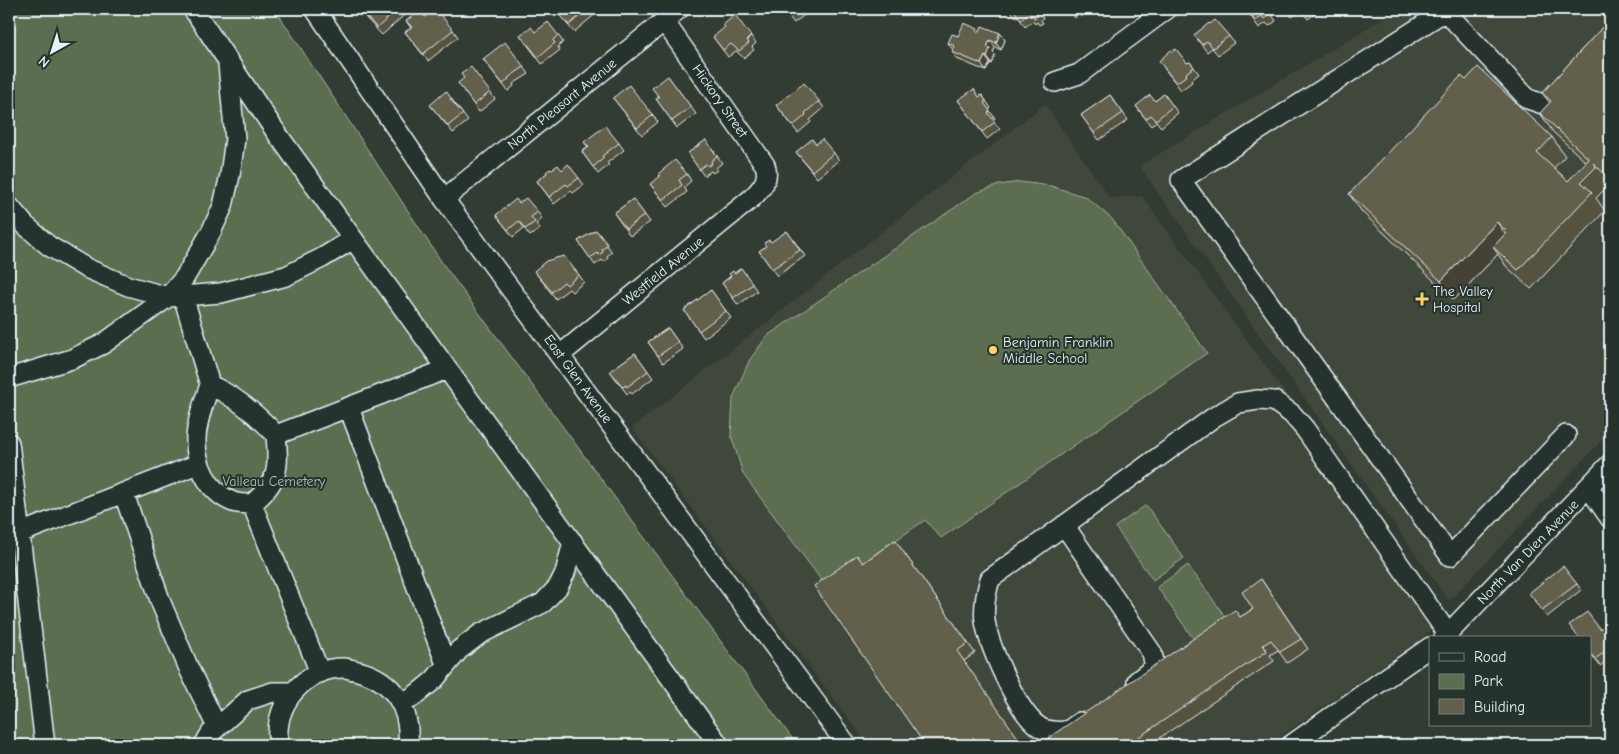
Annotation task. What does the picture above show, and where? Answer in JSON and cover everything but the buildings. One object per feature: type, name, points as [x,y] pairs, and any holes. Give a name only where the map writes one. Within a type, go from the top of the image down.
[{"type":"street","points":[[193,9],[278,135],[719,745]]},
{"type":"street","name":"East Glen Avenue","points":[[315,9],[444,199],[847,745]]},
{"type":"street","name":"North Pleasant Avenue","points":[[444,199],[679,9]]},
{"type":"street","points":[[1054,82],[1079,74],[1167,9]]},
{"type":"street","points":[[1566,435],[1450,556],[1181,180],[1446,10],[1528,99],[1546,105],[1578,71]]},
{"type":"street","name":"Hickory Street","points":[[664,21],[765,166],[767,177],[764,184]]},
{"type":"street","points":[[9,378],[72,358],[103,344],[175,296],[211,232],[223,206],[230,175],[235,139],[228,60]]},
{"type":"street","name":"Westfield Avenue","points":[[560,355],[752,198],[764,184]]},
{"type":"street","points":[[9,206],[25,225],[49,246],[86,268],[128,286],[175,296],[221,293],[286,276],[322,258],[353,239]]},
{"type":"street","points":[[175,296],[210,385],[202,408],[196,438],[198,464],[208,482],[219,494],[234,503],[252,504],[266,493],[277,473],[278,452],[276,435],[246,406],[225,392],[210,385]]},
{"type":"street","points":[[276,435],[447,369]]},
{"type":"street","points":[[1090,714],[1067,731],[1050,731],[1039,727],[1027,716],[1008,682],[990,640],[985,620],[985,595],[990,579],[1214,417],[1238,403],[1258,400],[1274,401],[1292,414],[1305,429],[1446,636]]},
{"type":"street","points":[[349,408],[446,664]]},
{"type":"street","points":[[9,443],[45,745]]},
{"type":"street","points":[[20,533],[198,464]]},
{"type":"street","name":"North Van Dien Avenue","points":[[1446,636],[1610,464]]},
{"type":"street","points":[[1589,488],[1610,518]]},
{"type":"street","points":[[124,494],[161,603],[190,671],[217,727]]},
{"type":"street","points":[[252,504],[320,673]]},
{"type":"street","points":[[1064,525],[1152,653],[1155,667],[1122,691]]},
{"type":"street","points":[[402,704],[418,694],[434,680],[459,650],[480,634],[543,603],[558,587],[565,573],[573,542]]},
{"type":"street","points":[[1291,745],[1429,648]]},
{"type":"street","points":[[280,745],[278,730],[284,705],[293,692],[307,679],[329,670],[344,668],[371,674],[392,689],[402,704],[408,721],[408,745]]},
{"type":"street","points":[[204,745],[211,733],[248,700],[273,692],[293,692]]},
{"type":"shaded area","name":"The Valley Hospital","points":[[1399,9],[1610,9],[1610,432],[1449,601],[1139,166]]},
{"type":"shaded area","name":"Benjamin Franklin Middle School","points":[[1045,104],[1110,198],[1142,196],[1448,617],[1414,644],[1268,745],[868,745],[632,428]]},
{"type":"green space","name":"Valleau Cemetery","points":[[9,9],[275,9],[443,264],[797,745],[9,745]]},
{"type":"green space","points":[[1020,182],[1051,186],[1086,197],[1112,219],[1207,353],[941,538],[925,520],[827,588],[743,474],[731,435],[733,398],[749,361],[767,336],[976,193],[999,185]]},
{"type":"green space","points":[[1146,505],[1184,558],[1153,580],[1115,527]]},
{"type":"green space","points":[[1188,565],[1227,619],[1195,641],[1157,587]]},
{"type":"place","name":"The Valley Hospital","points":[[1422,299]]},
{"type":"place","name":"Benjamin Franklin Middle School","points":[[993,350]]}]
